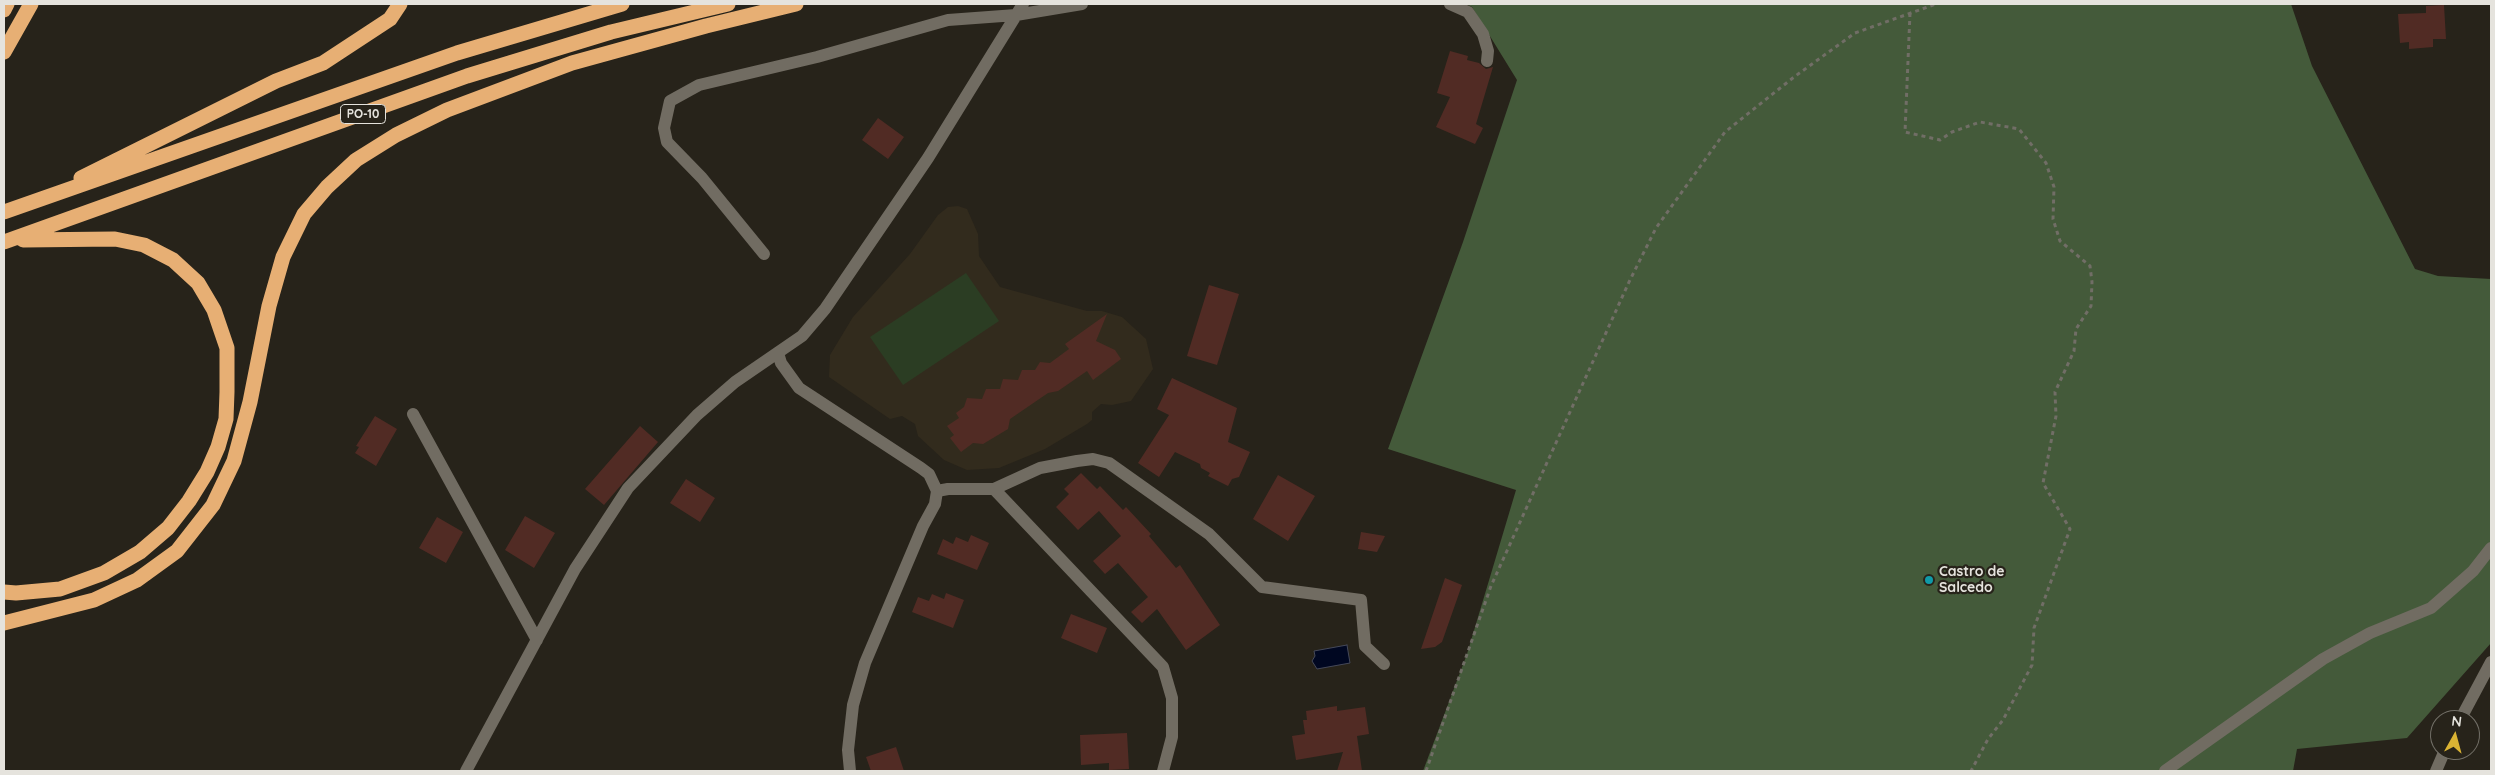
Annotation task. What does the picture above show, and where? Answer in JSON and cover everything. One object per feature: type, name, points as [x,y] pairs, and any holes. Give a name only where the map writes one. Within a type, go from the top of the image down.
[{"type":"highway","points":[[4,10],[7,4]]},
{"type":"highway","points":[[4,52],[31,4]]},
{"type":"highway","points":[[23,206],[276,82],[323,63],[390,19],[400,4]]},
{"type":"highway","name":"PO-10","points":[[4,212],[457,53],[622,4]]},
{"type":"highway","name":"PO-10","points":[[8,241],[467,76],[611,32],[728,4]]},
{"type":"highway","points":[[4,623],[94,600],[137,580],[177,551],[213,505],[234,461],[250,402],[269,306],[283,257],[304,214],[326,187],[356,160],[396,135],[447,110],[572,63],[706,26],[796,4]]},
{"type":"highway","points":[[4,592],[16,593],[60,589],[104,573],[140,552],[168,528],[189,502],[211,464],[226,419],[227,392],[227,348],[214,310],[198,283],[173,260],[144,246],[115,239],[8,241]]},
{"type":"street","points":[[466,771],[575,569],[628,488],[697,414],[734,382],[802,336],[825,309],[928,158],[1023,4]]},
{"type":"street","points":[[764,254],[702,178],[667,142],[664,128],[670,101],[699,85],[817,57],[948,20],[1016,15],[1082,4]]},
{"type":"street","points":[[1450,4],[1468,12],[1482,34],[1488,51],[1487,60]]},
{"type":"street","points":[[778,353],[781,363],[798,388],[921,468],[929,474],[937,491],[934,504],[865,663],[854,705],[848,750],[850,771]]},
{"type":"street","points":[[413,414],[537,640]]},
{"type":"street","points":[[937,491],[994,489],[1040,468],[1093,459],[1109,463],[1209,534],[1262,587],[1361,600],[1365,646],[1384,664]]},
{"type":"street","points":[[994,489],[1163,667],[1172,698],[1172,737],[1163,771]]},
{"type":"street","points":[[2165,771],[2324,659],[2370,633],[2431,608],[2473,571],[2491,548]]},
{"type":"street","points":[[2465,710],[2491,662]]},
{"type":"path","points":[[1426,771],[1491,586],[1629,282],[1656,228],[1725,132],[1794,77],[1855,33],[1936,4]]},
{"type":"path","points":[[1910,13],[1905,132],[1940,140],[1952,132],[1980,122],[2019,130],[2046,163],[2054,187],[2053,219],[2060,242],[2090,266],[2092,282],[2092,306],[2076,329],[2074,351],[2055,392],[2056,416],[2043,483],[2070,529],[2034,628],[2032,665],[2003,720],[1988,739],[1971,771]]},
{"type":"shaded area","points":[[958,206],[967,209],[978,234],[979,256],[1000,287],[1087,311],[1102,311],[1122,317],[1146,339],[1153,369],[1131,401],[1112,405],[1101,404],[1092,412],[1092,420],[1087,424],[1045,449],[999,468],[967,470],[944,460],[918,436],[915,424],[902,416],[890,419],[829,377],[830,355],[853,317],[910,254],[938,215],[948,207]]},
{"type":"green space","points":[[1466,4],[2291,4],[2312,66],[2415,269],[2438,276],[2491,279],[2491,643],[2407,738],[2297,749],[2293,771],[1423,771],[1467,654],[1516,490],[1388,449],[1463,242],[1517,80],[1472,7]]},
{"type":"green space","points":[[966,273],[999,321],[903,385],[870,337]]},
{"type":"water","points":[[1347,645],[1350,663],[1317,669],[1312,661],[1315,656],[1314,651]]},
{"type":"building","points":[[2444,5],[2446,39],[2433,39],[2433,47],[2409,49],[2409,42],[2400,43],[2398,14],[2426,13],[2426,6]]},
{"type":"building","points":[[1450,51],[1468,56],[1467,60],[1479,63],[1486,69],[1493,67],[1476,124],[1483,128],[1475,144],[1436,127],[1450,97],[1437,93]]},
{"type":"building","points":[[878,118],[904,137],[888,159],[862,140]]},
{"type":"building","points":[[1209,285],[1239,294],[1217,365],[1187,356]]},
{"type":"building","points":[[1107,314],[1096,341],[1115,350],[1121,359],[1093,380],[1087,371],[1058,391],[1048,393],[1010,419],[1008,429],[983,444],[973,443],[961,452],[950,438],[954,435],[947,426],[959,418],[956,413],[964,407],[967,398],[982,399],[986,389],[1000,389],[1003,379],[1018,380],[1022,370],[1035,370],[1040,362],[1050,363],[1069,349],[1065,344]]},
{"type":"building","points":[[1172,378],[1237,408],[1228,442],[1250,452],[1239,477],[1232,479],[1228,486],[1208,476],[1210,473],[1201,468],[1200,464],[1175,452],[1159,477],[1138,463],[1169,415],[1157,409]]},
{"type":"building","points":[[375,416],[397,429],[376,466],[355,453],[359,447],[356,446]]},
{"type":"building","points":[[640,426],[658,442],[604,505],[585,489]]},
{"type":"building","points":[[1081,473],[1097,489],[1100,486],[1123,510],[1126,507],[1151,534],[1149,536],[1176,568],[1180,565],[1220,625],[1186,650],[1157,609],[1142,623],[1131,612],[1148,597],[1118,563],[1105,574],[1093,561],[1121,536],[1099,511],[1078,530],[1056,507],[1069,494],[1064,489]]},
{"type":"building","points":[[1278,475],[1315,496],[1288,541],[1253,519]]},
{"type":"building","points":[[686,479],[715,498],[700,522],[670,503]]},
{"type":"building","points":[[525,516],[555,533],[534,568],[505,550]]},
{"type":"building","points":[[437,517],[463,532],[446,563],[419,548]]},
{"type":"building","points":[[1361,532],[1385,536],[1377,552],[1358,549]]},
{"type":"building","points":[[971,535],[989,543],[977,570],[937,554],[943,539],[953,544],[956,537],[968,542]]},
{"type":"building","points":[[1445,578],[1462,585],[1442,642],[1435,647],[1421,649]]},
{"type":"building","points":[[946,593],[964,600],[953,628],[912,612],[918,597],[929,601],[932,594],[944,599]]},
{"type":"building","points":[[1071,614],[1107,628],[1097,653],[1061,638]]},
{"type":"building","points":[[1337,706],[1337,711],[1365,707],[1369,734],[1357,736],[1362,771],[1337,771],[1343,752],[1296,760],[1292,736],[1305,734],[1303,720],[1307,720],[1306,711]]},
{"type":"building","points":[[1127,733],[1129,769],[1109,770],[1109,763],[1081,765],[1080,735]]},
{"type":"building","points":[[896,747],[904,771],[871,771],[866,757]]},
{"type":"place","name":"Castro de Salcedo","points":[[1929,580]]}]
